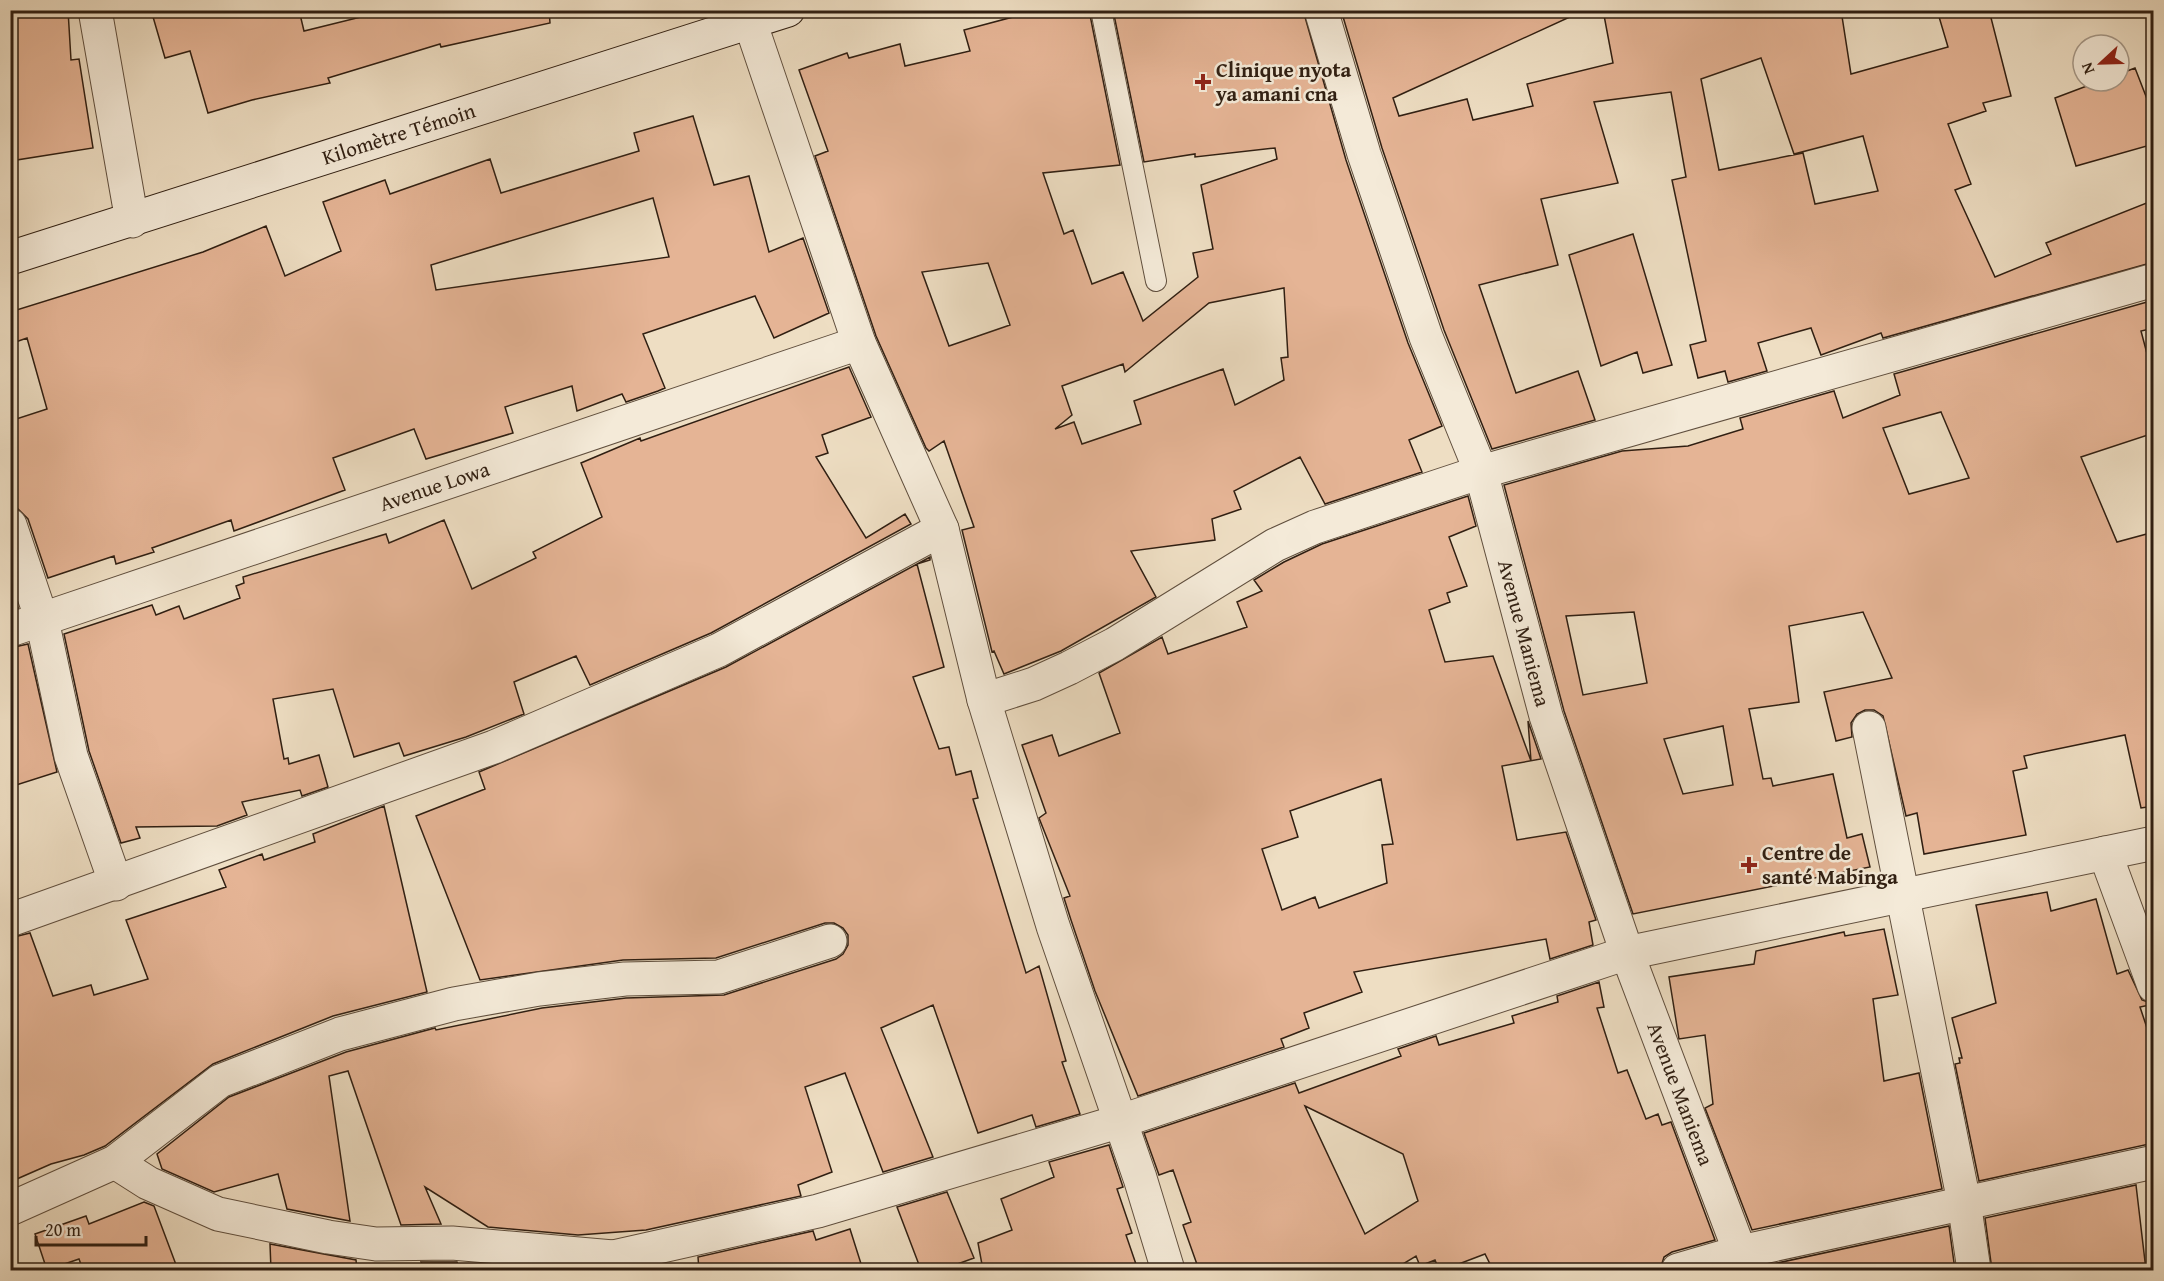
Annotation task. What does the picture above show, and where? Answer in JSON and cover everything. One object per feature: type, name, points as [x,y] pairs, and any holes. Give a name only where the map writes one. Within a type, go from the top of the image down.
[{"type":"street","points":[[94,10],[132,221]]},
{"type":"street","name":"Kilomètre Témoin","points":[[10,258],[132,221],[748,16],[788,10]]},
{"type":"street","name":"Avenue Maniema","points":[[1321,10],[1364,154],[1426,337],[1482,472],[1546,716],[1627,953],[1740,1252]]},
{"type":"street","points":[[748,16],[859,343],[942,529],[984,700],[1053,926],[1121,1121],[1168,1270]]},
{"type":"street","points":[[984,700],[1034,684],[1069,668],[1114,644],[1275,545],[1315,527],[1482,472],[2154,280]]},
{"type":"street","name":"Avenue Lowa","points":[[10,630],[859,343]]},
{"type":"street","points":[[10,525],[42,620],[71,756],[116,884]]},
{"type":"street","points":[[10,920],[494,747],[719,650],[942,529]]},
{"type":"street","points":[[1869,728],[1964,1202],[1974,1270]]},
{"type":"street","points":[[115,1162],[148,1183],[218,1214],[352,1241],[376,1244],[452,1242],[499,1259],[613,1257],[818,1211],[1121,1121],[1627,953],[2154,843]]},
{"type":"street","points":[[2104,853],[2154,986]]},
{"type":"street","points":[[10,1209],[115,1162],[220,1081],[340,1034],[454,1004],[539,989],[625,979],[719,977],[830,941]]},
{"type":"street","points":[[1678,1270],[1740,1252],[2154,1162]]},
{"type":"street","points":[[613,1257],[649,1270]]},
{"type":"lane","points":[[1101,10],[1156,281]]},
{"type":"building","points":[[10,10],[68,10],[71,60],[79,59],[93,148],[10,161]]},
{"type":"building","points":[[151,10],[299,10],[304,31],[365,16],[363,10],[549,10],[550,23],[441,47],[440,44],[328,78],[330,83],[252,100],[208,113],[190,51],[165,58]]},
{"type":"building","points":[[1039,10],[1089,10],[1120,165],[1043,173],[1064,234],[1073,230],[1092,284],[1123,272],[1143,321],[1198,277],[1193,253],[1213,249],[1201,185],[1277,159],[1275,148],[1195,157],[1195,154],[1144,162],[1113,10],[1303,10],[1346,160],[1408,343],[1442,426],[1409,440],[1422,472],[1325,504],[1300,457],[1234,491],[1241,509],[1212,519],[1215,540],[1131,551],[1156,597],[1061,651],[1004,674],[994,651],[992,652],[962,530],[974,527],[944,441],[929,451],[926,448],[876,336],[815,156],[828,151],[799,70],[847,53],[849,58],[900,44],[905,66],[970,51],[964,30]],"holes":[[[988,263],[1010,325],[949,346],[922,272]],[[1284,288],[1288,357],[1281,358],[1284,380],[1235,405],[1223,369],[1134,401],[1141,424],[1082,444],[1074,422],[1055,429],[1072,415],[1062,386],[1123,364],[1125,372],[1209,303]]]},
{"type":"building","points":[[1341,10],[1585,10],[1393,98],[1399,116],[1467,99],[1473,120],[1533,106],[1527,84],[1613,63],[1603,10],[1841,10],[1851,74],[1948,47],[1937,10],[1989,10],[2011,96],[1983,103],[1986,111],[1948,124],[1971,184],[1955,190],[1995,277],[2051,254],[2046,243],[2154,200],[2154,262],[1883,338],[1881,333],[1821,355],[1811,328],[1758,343],[1767,371],[1728,382],[1725,371],[1698,378],[1690,345],[1706,341],[1672,180],[1686,177],[1671,92],[1594,102],[1618,183],[1541,199],[1558,265],[1479,285],[1516,393],[1578,371],[1595,420],[1492,449],[1444,330],[1382,148]],"holes":[[[1761,58],[1794,154],[1863,136],[1878,191],[1815,204],[1803,153],[1719,170],[1701,79]]]},
{"type":"building","points":[[2135,68],[2154,117],[2154,144],[2076,166],[2055,98],[2071,92],[2131,93],[2131,70]]},
{"type":"building","points":[[693,116],[714,185],[749,176],[769,252],[803,238],[829,313],[774,338],[755,296],[643,334],[665,388],[658,391],[626,402],[622,394],[577,411],[572,386],[505,407],[513,433],[426,459],[414,429],[333,458],[345,490],[234,531],[231,520],[152,548],[154,552],[116,564],[114,556],[48,578],[28,519],[17,508],[10,489],[10,421],[47,409],[27,338],[10,344],[10,312],[203,252],[266,226],[285,276],[341,251],[323,202],[385,180],[390,194],[490,159],[501,193],[639,151],[634,133]],"holes":[[[653,198],[669,257],[436,290],[431,265]]]},
{"type":"building","points":[[1633,234],[1672,365],[1643,373],[1637,352],[1601,366],[1569,255]]},
{"type":"building","points":[[2154,300],[2154,328],[2141,331],[2154,380],[2154,433],[2081,457],[2117,542],[2154,532],[2154,806],[2141,808],[2125,735],[2024,756],[2027,768],[2013,771],[2026,835],[1924,854],[1917,813],[1906,816],[1883,716],[1874,710],[1865,710],[1857,714],[1851,723],[1852,737],[1836,741],[1824,692],[1892,678],[1863,612],[1789,626],[1799,702],[1749,709],[1763,779],[1771,778],[1773,786],[1833,774],[1847,838],[1862,834],[1870,867],[1633,914],[1564,711],[1504,485],[1622,451],[1688,446],[1743,429],[1740,418],[1834,391],[1843,418],[1900,395],[1894,374]],"holes":[[[1941,412],[1969,478],[1909,494],[1883,428]],[[1634,612],[1647,683],[1583,695],[1566,616]],[[1723,726],[1733,785],[1683,794],[1664,739]]]},
{"type":"building","points":[[849,367],[871,417],[822,435],[828,453],[816,457],[866,538],[905,514],[911,524],[711,633],[590,685],[576,656],[514,682],[524,714],[466,737],[404,756],[399,743],[354,757],[333,689],[273,699],[284,759],[288,758],[289,764],[319,755],[328,787],[302,796],[300,790],[242,802],[247,815],[217,826],[136,827],[140,838],[121,843],[89,751],[64,634],[152,605],[156,615],[179,606],[184,619],[240,598],[236,586],[244,583],[243,577],[386,534],[389,543],[444,520],[472,589],[536,558],[533,552],[602,517],[581,463],[640,438],[641,441]]},
{"type":"building","points":[[1468,496],[1476,526],[1449,537],[1467,586],[1447,593],[1450,602],[1429,610],[1445,662],[1493,656],[1531,761],[1502,766],[1517,840],[1566,832],[1596,920],[1589,922],[1593,945],[1550,959],[1546,939],[1354,972],[1362,992],[1304,1013],[1309,1028],[1281,1039],[1284,1047],[1138,1096],[1095,991],[1071,920],[1064,898],[1070,896],[1039,818],[1046,813],[1022,745],[1052,735],[1059,756],[1120,733],[1099,673],[1162,637],[1168,654],[1247,627],[1237,602],[1262,591],[1254,580],[1284,562],[1322,544]],"holes":[[[1381,779],[1393,844],[1382,845],[1387,883],[1319,908],[1315,897],[1282,910],[1262,849],[1298,837],[1290,811]]]},
{"type":"building","points":[[917,564],[944,667],[913,677],[939,749],[949,747],[956,775],[971,771],[978,798],[973,799],[1026,973],[1039,966],[1066,1061],[1062,1062],[1080,1114],[1036,1127],[1032,1115],[978,1133],[933,1005],[881,1028],[933,1157],[883,1172],[845,1073],[805,1087],[832,1172],[798,1185],[801,1196],[646,1230],[578,1235],[488,1227],[425,1187],[441,1224],[401,1225],[348,1071],[329,1076],[350,1221],[287,1209],[278,1174],[214,1192],[162,1169],[157,1154],[229,1097],[346,1052],[435,1028],[436,1030],[542,1008],[626,998],[724,995],[836,959],[843,954],[848,945],[848,935],[843,928],[834,923],[825,923],[716,958],[623,960],[480,980],[416,816],[485,789],[479,772],[726,667]]},
{"type":"building","points":[[10,591],[18,608],[10,610]]},
{"type":"building","points":[[28,644],[57,772],[10,787],[10,648]]},
{"type":"building","points":[[1528,721],[1541,759],[1531,761]]},
{"type":"building","points":[[384,806],[427,992],[333,1016],[213,1064],[105,1146],[84,1155],[51,1164],[10,1182],[10,938],[30,933],[53,996],[91,985],[94,995],[148,979],[126,920],[226,887],[219,870],[262,854],[264,860],[315,842],[313,834]]},
{"type":"building","points":[[2047,892],[2051,911],[2096,899],[2117,974],[2128,970],[2142,1000],[2154,1004],[2140,1007],[2154,1049],[2154,1143],[1979,1181],[1955,1064],[1960,1063],[1959,1058],[1962,1058],[1952,1018],[1996,1003],[1976,905]]},
{"type":"building","points":[[1884,929],[1898,995],[1873,999],[1884,1081],[1919,1073],[1942,1189],[1752,1230],[1705,1108],[1713,1104],[1705,1035],[1679,1039],[1669,977],[1754,964],[1756,951],[1844,932],[1845,936]]},
{"type":"building","points":[[1599,982],[1604,1007],[1597,1008],[1618,1073],[1627,1070],[1646,1119],[1658,1114],[1662,1125],[1671,1122],[1715,1240],[1672,1252],[1664,1257],[1660,1270],[1493,1270],[1485,1254],[1443,1270],[1439,1270],[1435,1260],[1420,1266],[1416,1256],[1393,1270],[1199,1270],[1183,1225],[1191,1222],[1173,1170],[1159,1175],[1144,1133],[1295,1083],[1299,1093],[1401,1056],[1398,1049],[1436,1036],[1439,1045],[1514,1023],[1512,1016],[1558,1002],[1557,996]],"holes":[[[1305,1106],[1403,1154],[1418,1201],[1365,1234]]]},
{"type":"building","points":[[1109,1145],[1123,1187],[1117,1189],[1132,1233],[1126,1235],[1138,1270],[983,1270],[978,1243],[1012,1230],[1001,1199],[1054,1177],[1049,1162]]},
{"type":"building","points":[[2136,1185],[2146,1270],[1992,1270],[1985,1218]]},
{"type":"building","points":[[947,1192],[974,1258],[941,1270],[921,1270],[897,1207]]},
{"type":"building","points":[[144,1202],[154,1206],[178,1270],[83,1270],[79,1259],[47,1270],[35,1234],[86,1216],[89,1224]]},
{"type":"building","points":[[1949,1226],[1955,1270],[1745,1270]]},
{"type":"building","points":[[850,1229],[863,1270],[699,1270],[698,1257],[813,1231],[816,1240]]},
{"type":"building","points":[[270,1244],[356,1260],[357,1270],[271,1270]]},
{"type":"building","points":[[421,1262],[457,1262],[460,1270],[424,1270]]},
{"type":"place","name":"Clinique nyota ya amani cna","points":[[1203,82]]},
{"type":"place","name":"Centre de santé Mabinga","points":[[1749,865]]}]
